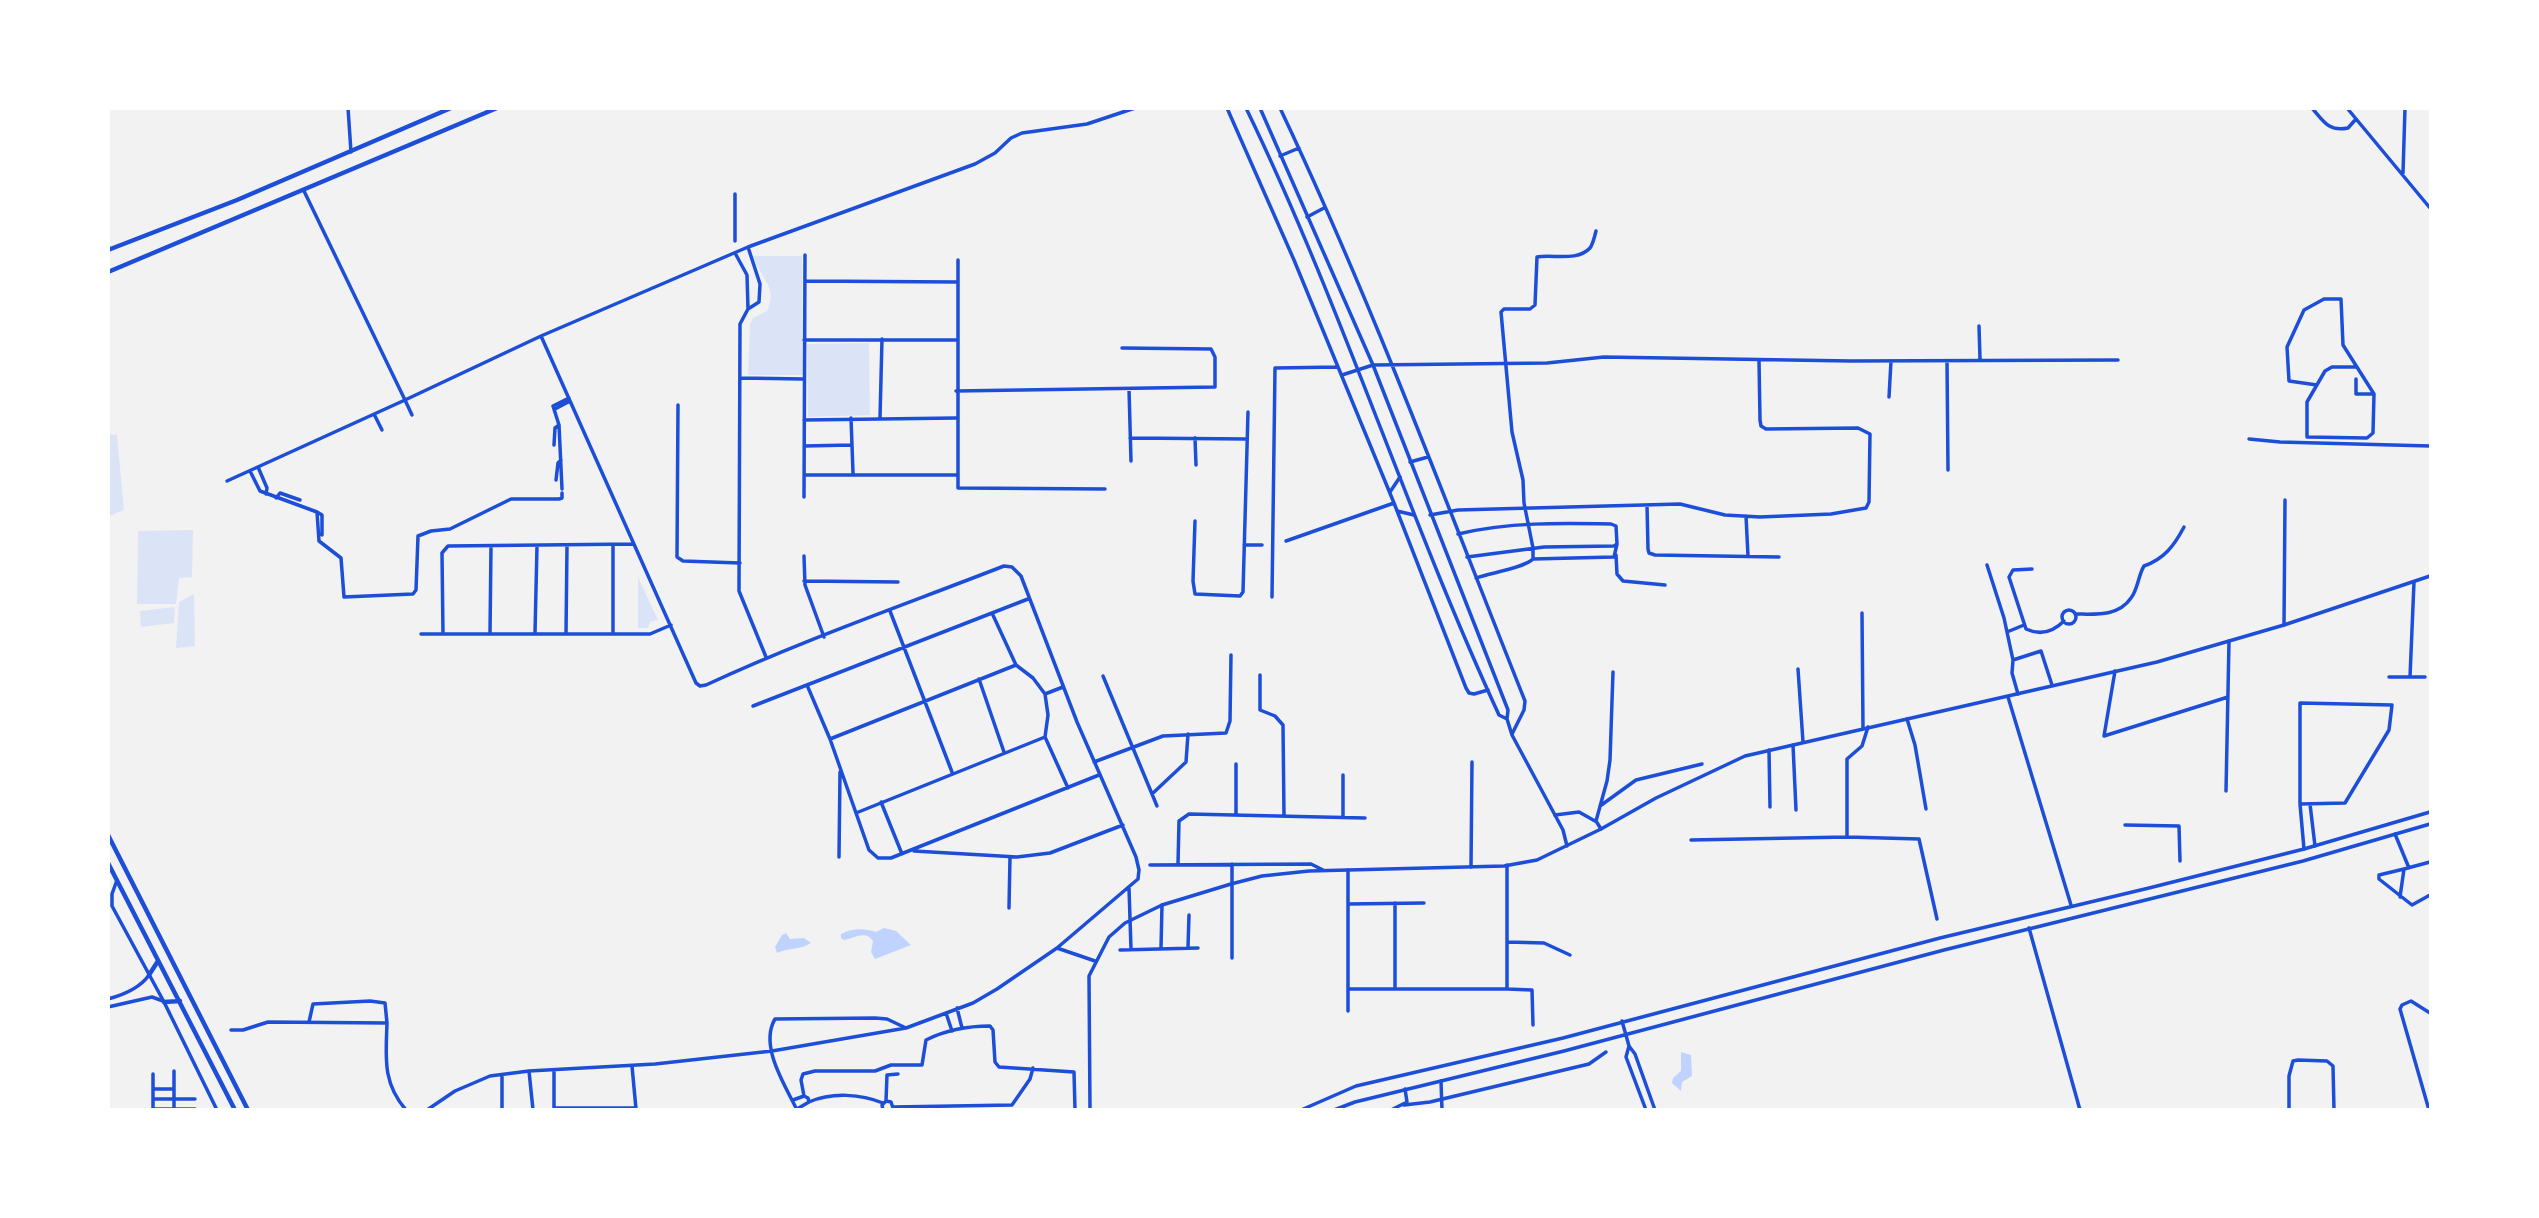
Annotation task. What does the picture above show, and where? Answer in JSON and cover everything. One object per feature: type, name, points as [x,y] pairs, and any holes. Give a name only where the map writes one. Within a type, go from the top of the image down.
[{"type":"main road","points":[[108,250],[351,152],[451,108]]},
{"type":"main road","points":[[108,272],[497,108]]},
{"type":"main road","points":[[108,835],[248,1110]]},
{"type":"main road","points":[[108,863],[235,1110]]},
{"type":"main road","points":[[149,975],[158,961]]},
{"type":"main road","points":[[164,1002],[180,1001]]},
{"type":"street","points":[[348,108],[351,152]]},
{"type":"street","points":[[227,481],[541,336],[748,247],[975,164],[1022,133],[1087,124],[1135,108]]},
{"type":"street","points":[[1227,108],[1339,367],[1466,688],[1469,693],[1474,694],[1488,690]]},
{"type":"street","points":[[1246,108],[1311,252],[1414,515],[1488,690],[1499,715],[1507,719]]},
{"type":"street","points":[[1260,108],[1373,365],[1508,710],[1507,719],[1512,735],[1555,814],[1567,846]]},
{"type":"street","points":[[1280,108],[1392,365],[1525,701],[1524,710],[1512,735]]},
{"type":"street","points":[[2312,108],[2329,128],[2335,130],[2348,128],[2356,119]]},
{"type":"street","points":[[2347,108],[2431,208]]},
{"type":"street","points":[[2403,175],[2405,108]]},
{"type":"street","points":[[1280,156],[1299,148]]},
{"type":"street","points":[[304,191],[412,415]]},
{"type":"street","points":[[735,194],[735,241]]},
{"type":"street","points":[[1307,217],[1324,208]]},
{"type":"street","points":[[1476,578],[1495,571],[1528,565],[1533,559],[1523,480],[1512,432],[1501,312],[1504,309],[1530,309],[1535,304],[1537,257],[1563,258],[1586,250],[1590,247],[1596,231]]},
{"type":"street","points":[[747,309],[760,302],[761,292],[748,247]]},
{"type":"street","points":[[735,253],[747,275],[747,309],[740,324],[741,598],[766,657]]},
{"type":"street","points":[[804,497],[805,255]]},
{"type":"street","points":[[957,260],[957,485],[962,489],[1105,489]]},
{"type":"street","points":[[805,281],[957,282]]},
{"type":"street","points":[[2317,384],[2289,381],[2287,347],[2304,310],[2324,299],[2341,299],[2343,345],[2357,367],[2374,394],[2372,436],[2307,437],[2307,402],[2317,384],[2328,369],[2357,367]]},
{"type":"street","points":[[1979,326],[1980,360]]},
{"type":"street","points":[[427,1110],[483,1077],[529,1071],[632,1066],[772,1051],[906,1028],[973,1003],[998,989],[1057,948],[1138,879],[1139,870],[1123,825],[1099,775],[1019,573],[1012,567],[1004,566],[766,657],[700,686],[541,336]]},
{"type":"street","points":[[880,418],[882,339]]},
{"type":"street","points":[[804,340],[956,340]]},
{"type":"street","points":[[956,391],[1213,388],[1216,384],[1215,357],[1211,349],[1122,348]]},
{"type":"street","points":[[1342,375],[1373,365],[1547,363],[1604,357],[1891,361],[2118,360]]},
{"type":"street","points":[[1430,515],[1449,511],[1680,504],[1726,515],[1746,516],[1831,514],[1866,508],[1869,502],[1870,434],[1858,428],[1766,429],[1760,420],[1759,360]]},
{"type":"street","points":[[1889,397],[1891,361]]},
{"type":"street","points":[[1947,361],[1948,470]]},
{"type":"street","points":[[1272,597],[1275,369],[1339,367]]},
{"type":"street","points":[[741,378],[803,379]]},
{"type":"street","points":[[2356,379],[2356,394],[2374,394]]},
{"type":"street","points":[[1129,389],[1131,461]]},
{"type":"street","points":[[317,512],[319,541],[341,558],[343,596],[410,594],[416,590],[418,536],[431,531],[450,529],[508,500],[562,498],[559,425],[554,407],[569,400]]},
{"type":"street","points":[[678,405],[677,557],[683,561],[740,563]]},
{"type":"street","points":[[1195,521],[1193,584],[1198,595],[1241,595],[1248,412]]},
{"type":"street","points":[[374,414],[382,430]]},
{"type":"street","points":[[850,418],[853,473]]},
{"type":"street","points":[[804,420],[956,418]]},
{"type":"street","points":[[554,445],[555,428],[559,425]]},
{"type":"street","points":[[1130,438],[1247,439]]},
{"type":"street","points":[[1195,438],[1196,465]]},
{"type":"street","points":[[2317,438],[2321,443]]},
{"type":"street","points":[[2249,439],[2431,446]]},
{"type":"street","points":[[804,446],[852,445]]},
{"type":"street","points":[[1410,462],[1428,457]]},
{"type":"street","points":[[556,480],[558,463],[562,460]]},
{"type":"street","points":[[258,467],[267,488],[266,494]]},
{"type":"street","points":[[250,471],[260,491],[321,515],[322,535]]},
{"type":"street","points":[[804,475],[957,475]]},
{"type":"street","points":[[1390,492],[1400,477]]},
{"type":"street","points":[[276,498],[280,493],[300,500]]},
{"type":"street","points":[[2284,625],[2285,500]]},
{"type":"street","points":[[1286,541],[1394,503]]},
{"type":"street","points":[[1647,505],[1649,553],[1674,556],[1779,557]]},
{"type":"street","points":[[1397,511],[1414,515]]},
{"type":"street","points":[[1746,516],[1748,557]]},
{"type":"street","points":[[1458,534],[1480,528],[1528,524],[1611,524],[1616,526],[1617,574],[1623,581],[1665,585]]},
{"type":"street","points":[[2032,569],[2013,570],[2009,577],[2024,625],[2029,631],[2046,633],[2056,630],[2064,621],[2066,612],[2106,614],[2120,609],[2131,598],[2144,566],[2158,561],[2184,527]]},
{"type":"street","points":[[443,634],[442,553],[449,546],[634,544]]},
{"type":"street","points":[[1467,557],[1533,548],[1617,544]]},
{"type":"street","points":[[490,634],[491,545]]},
{"type":"street","points":[[1244,545],[1262,545]]},
{"type":"street","points":[[535,633],[537,546]]},
{"type":"street","points":[[566,634],[567,546]]},
{"type":"street","points":[[613,546],[613,634]]},
{"type":"street","points":[[1533,559],[1605,558],[1616,555]]},
{"type":"street","points":[[804,556],[804,581],[824,637]]},
{"type":"street","points":[[1987,565],[2007,632],[2013,660],[2012,673],[2018,694]]},
{"type":"street","points":[[1090,1110],[1089,976],[1095,961],[1115,930],[1162,905],[1262,876],[1323,870],[1507,865],[1537,860],[1601,829],[1667,792],[1745,756],[2115,671],[2284,625],[2431,576]]},
{"type":"street","points":[[804,581],[898,582]]},
{"type":"street","points":[[2410,677],[2414,582]]},
{"type":"street","points":[[753,706],[1028,599]]},
{"type":"street","points":[[890,611],[952,772]]},
{"type":"street","points":[[992,613],[1016,665],[1033,678],[1045,694],[1048,715],[1045,737],[1068,788]]},
{"type":"street","points":[[1847,837],[1847,759],[1862,746],[1865,728],[1862,613]]},
{"type":"street","points":[[2064,621],[2070,624],[2074,622],[2075,614]]},
{"type":"street","points":[[421,634],[650,634],[671,625]]},
{"type":"street","points":[[2007,632],[2024,625]]},
{"type":"street","points":[[2226,792],[2229,641]]},
{"type":"street","points":[[2013,660],[2041,651],[2052,685]]},
{"type":"street","points":[[1094,762],[1163,736],[1222,734],[1228,730],[1231,655]]},
{"type":"street","points":[[831,738],[1016,665]]},
{"type":"street","points":[[1798,669],[1802,742]]},
{"type":"street","points":[[2115,671],[2104,736],[2228,697]]},
{"type":"street","points":[[1596,821],[1610,760],[1613,672]]},
{"type":"street","points":[[1260,675],[1260,710],[1275,716],[1283,725],[1284,816]]},
{"type":"street","points":[[1103,676],[1157,806]]},
{"type":"street","points":[[2389,677],[2425,677]]},
{"type":"street","points":[[979,679],[1004,752]]},
{"type":"street","points":[[807,685],[831,738],[855,813],[872,854],[883,859],[911,851],[1099,775]]},
{"type":"street","points":[[1045,694],[1063,687]]},
{"type":"street","points":[[2008,697],[2071,905]]},
{"type":"street","points":[[2301,804],[2345,803],[2389,730],[2392,705],[2300,703],[2301,804],[2304,849]]},
{"type":"street","points":[[1907,719],[1915,745],[1926,809]]},
{"type":"street","points":[[1152,794],[1186,762],[1188,734]]},
{"type":"street","points":[[855,813],[1045,737]]},
{"type":"street","points":[[1793,744],[1796,810]]},
{"type":"street","points":[[1769,750],[1770,807]]},
{"type":"street","points":[[1471,867],[1472,762]]},
{"type":"street","points":[[1236,764],[1236,815]]},
{"type":"street","points":[[1600,806],[1636,780],[1702,764]]},
{"type":"street","points":[[839,857],[838,784],[841,770]]},
{"type":"street","points":[[1343,775],[1343,817]]},
{"type":"street","points":[[881,802],[902,854]]},
{"type":"street","points":[[2310,804],[2315,846]]},
{"type":"street","points":[[1555,814],[1579,812],[1596,821],[1601,829]]},
{"type":"street","points":[[1301,1110],[1356,1086],[1622,1021],[2071,905],[2304,849],[2431,812]]},
{"type":"street","points":[[1178,864],[1181,819],[1189,814],[1365,818]]},
{"type":"street","points":[[1334,1110],[1355,1102],[1626,1035],[2029,928],[2303,861],[2431,824]]},
{"type":"street","points":[[911,851],[1010,857],[1050,853],[1123,825]]},
{"type":"street","points":[[2125,825],[2179,826],[2180,861]]},
{"type":"street","points":[[2395,834],[2407,868],[2400,897]]},
{"type":"street","points":[[1691,840],[1847,837],[1919,839],[1937,919]]},
{"type":"street","points":[[1009,908],[1010,857]]},
{"type":"street","points":[[2431,862],[2379,875],[2379,879],[2412,905],[2431,895]]},
{"type":"street","points":[[1150,864],[1311,864],[1323,870]]},
{"type":"street","points":[[1232,864],[1232,958]]},
{"type":"street","points":[[1507,865],[1507,989]]},
{"type":"street","points":[[1348,869],[1348,1011]]},
{"type":"street","points":[[117,880],[112,894],[112,906],[164,1002],[217,1110]]},
{"type":"street","points":[[1129,887],[1131,949]]},
{"type":"street","points":[[2149,888],[2153,898]]},
{"type":"street","points":[[1395,903],[1395,989]]},
{"type":"street","points":[[1348,904],[1424,903]]},
{"type":"street","points":[[1161,948],[1162,905]]},
{"type":"street","points":[[1188,948],[1189,915]]},
{"type":"street","points":[[2029,928],[2080,1110]]},
{"type":"street","points":[[1508,942],[1544,943],[1570,956]]},
{"type":"street","points":[[1057,948],[1095,961]]},
{"type":"street","points":[[1120,950],[1198,948]]},
{"type":"street","points":[[108,999],[143,983],[149,975]]},
{"type":"street","points":[[1348,989],[1532,990],[1533,1025]]},
{"type":"street","points":[[124,993],[128,1003]]},
{"type":"street","points":[[108,1007],[152,997],[164,1002]]},
{"type":"street","points":[[2429,1110],[2400,1009],[2402,1004],[2411,1001],[2431,1013]]},
{"type":"street","points":[[309,1022],[313,1004],[319,1002],[386,1003],[386,1070],[394,1097],[405,1110]]},
{"type":"street","points":[[957,1008],[962,1028]]},
{"type":"street","points":[[946,1013],[952,1031]]},
{"type":"street","points":[[906,1028],[887,1019],[875,1018],[778,1018],[773,1021],[770,1035],[777,1069],[797,1109],[829,1096],[856,1096],[891,1102],[893,1108],[1012,1105],[1030,1079],[1033,1068]]},
{"type":"street","points":[[1622,1021],[1629,1046],[1635,1054],[1655,1110]]},
{"type":"street","points":[[231,1030],[243,1030],[268,1022],[387,1023]]},
{"type":"street","points":[[809,1102],[804,1096],[801,1080],[803,1074],[814,1071],[875,1071],[891,1065],[922,1065],[926,1040],[976,1026],[992,1027],[995,1062],[999,1067],[1074,1072],[1075,1110]]},
{"type":"street","points":[[1629,1046],[1626,1057],[1646,1110]]},
{"type":"street","points":[[1391,1110],[1404,1104],[1422,1104],[1589,1064],[1606,1052]]},
{"type":"street","points":[[2289,1110],[2290,1069],[2293,1061],[2298,1060],[2327,1061],[2333,1066],[2334,1110]]},
{"type":"street","points":[[554,1070],[554,1109],[636,1109],[632,1066]]},
{"type":"street","points":[[174,1071],[174,1109]]},
{"type":"street","points":[[529,1071],[533,1110]]},
{"type":"street","points":[[153,1074],[153,1109],[195,1109]]},
{"type":"street","points":[[883,1110],[887,1075],[898,1074]]},
{"type":"street","points":[[502,1075],[502,1110]]},
{"type":"street","points":[[1441,1081],[1442,1110]]},
{"type":"street","points":[[153,1089],[174,1089]]},
{"type":"street","points":[[1404,1104],[1407,1098],[1405,1089]]},
{"type":"street","points":[[793,1100],[804,1096]]},
{"type":"street","points":[[153,1099],[195,1099]]},
{"type":"shaded area","points":[[753,256],[802,256],[803,375],[748,375],[750,324],[753,318],[767,311],[771,295]]},
{"type":"shaded area","points":[[869,343],[870,415],[808,417],[807,344]]},
{"type":"shaded area","points":[[109,434],[117,435],[124,510],[109,516]]},
{"type":"shaded area","points":[[193,530],[192,577],[179,578],[176,604],[137,604],[138,531]]},
{"type":"shaded area","points":[[638,577],[658,620],[650,622],[648,628],[638,628]]},
{"type":"shaded area","points":[[194,594],[195,646],[176,648],[179,602]]},
{"type":"shaded area","points":[[175,607],[174,623],[141,627],[140,611]]},
{"type":"water","points":[[884,928],[896,931],[911,945],[875,959],[871,952],[873,941],[867,936],[844,940],[841,938],[841,934],[849,931],[863,929],[876,932]]},
{"type":"water","points":[[786,933],[790,939],[804,938],[811,943],[777,953],[775,947]]},
{"type":"water","points":[[1681,1052],[1691,1055],[1692,1076],[1682,1082],[1681,1091],[1672,1083],[1673,1078],[1681,1071]]}]
